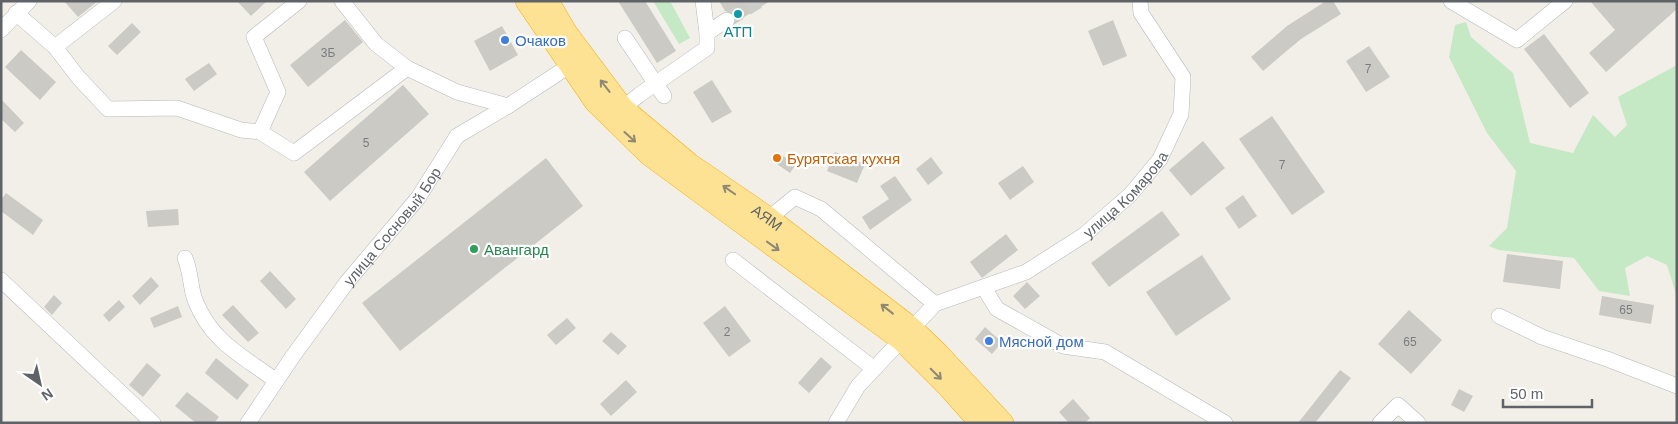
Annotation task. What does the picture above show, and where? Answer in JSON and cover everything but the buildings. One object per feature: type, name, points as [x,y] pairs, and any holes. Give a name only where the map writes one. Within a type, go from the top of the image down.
[{"type":"highway","name":"АЯМ","points":[[526,1],[594,102],[649,154],[907,334],[937,352],[1003,423]]},
{"type":"highway","name":"АЯМ","points":[[548,1],[567,33],[623,108],[690,164],[769,218],[907,334],[947,386],[980,423]]},
{"type":"street","points":[[1,30],[29,1]]},
{"type":"street","points":[[55,48],[114,1]]},
{"type":"street","points":[[260,132],[278,92],[254,37],[299,1]]},
{"type":"street","points":[[342,1],[376,44],[407,68],[457,92],[508,106]]},
{"type":"street","points":[[623,108],[639,95],[660,90],[707,48],[703,1]]},
{"type":"street","name":"улица Комарова","points":[[935,304],[1026,272],[1084,235],[1130,195],[1160,159],[1181,114],[1183,78],[1141,13],[1140,1]]},
{"type":"street","points":[[1451,1],[1517,40],[1565,1]]},
{"type":"street","points":[[16,13],[55,48],[78,77],[108,108],[177,108],[241,130],[260,132],[294,153],[407,68]]},
{"type":"street","points":[[707,32],[727,20]]},
{"type":"street","points":[[626,38],[660,90]]},
{"type":"street","name":"улица Сосновый Бор","points":[[248,423],[347,282],[418,198],[457,136],[508,106],[569,66]]},
{"type":"street","points":[[769,218],[795,198],[821,209],[935,304],[858,386],[836,423]]},
{"type":"street","points":[[185,258],[189,267],[196,301],[204,318],[215,334],[238,355],[276,381]]},
{"type":"street","points":[[733,260],[873,368]]},
{"type":"street","points":[[1,280],[153,423]]},
{"type":"street","points":[[984,288],[997,309],[1055,342],[1063,346],[1105,352],[1225,423]]},
{"type":"street","points":[[1499,316],[1542,337],[1677,386]]},
{"type":"street","points":[[1380,423],[1398,405],[1418,423]]},
{"type":"green space","points":[[653,1],[670,1],[690,38],[679,44]]},
{"type":"green space","points":[[1466,22],[1471,37],[1513,73],[1530,143],[1573,153],[1593,115],[1615,137],[1627,125],[1618,97],[1677,65],[1677,297],[1667,265],[1647,256],[1625,268],[1630,296],[1599,291],[1574,258],[1499,250],[1489,246],[1507,228],[1516,171],[1487,133],[1449,57],[1455,25]]},
{"type":"tunnel","points":[[727,20],[758,1]]},
{"type":"place","name":"АТП","points":[[738,14]]},
{"type":"place","name":"Очаков","points":[[505,40]]},
{"type":"place","name":"Бурятская кухня","points":[[777,158]]},
{"type":"place","name":"Авангард","points":[[474,249]]},
{"type":"place","name":"Мясной дом","points":[[989,341]]}]
